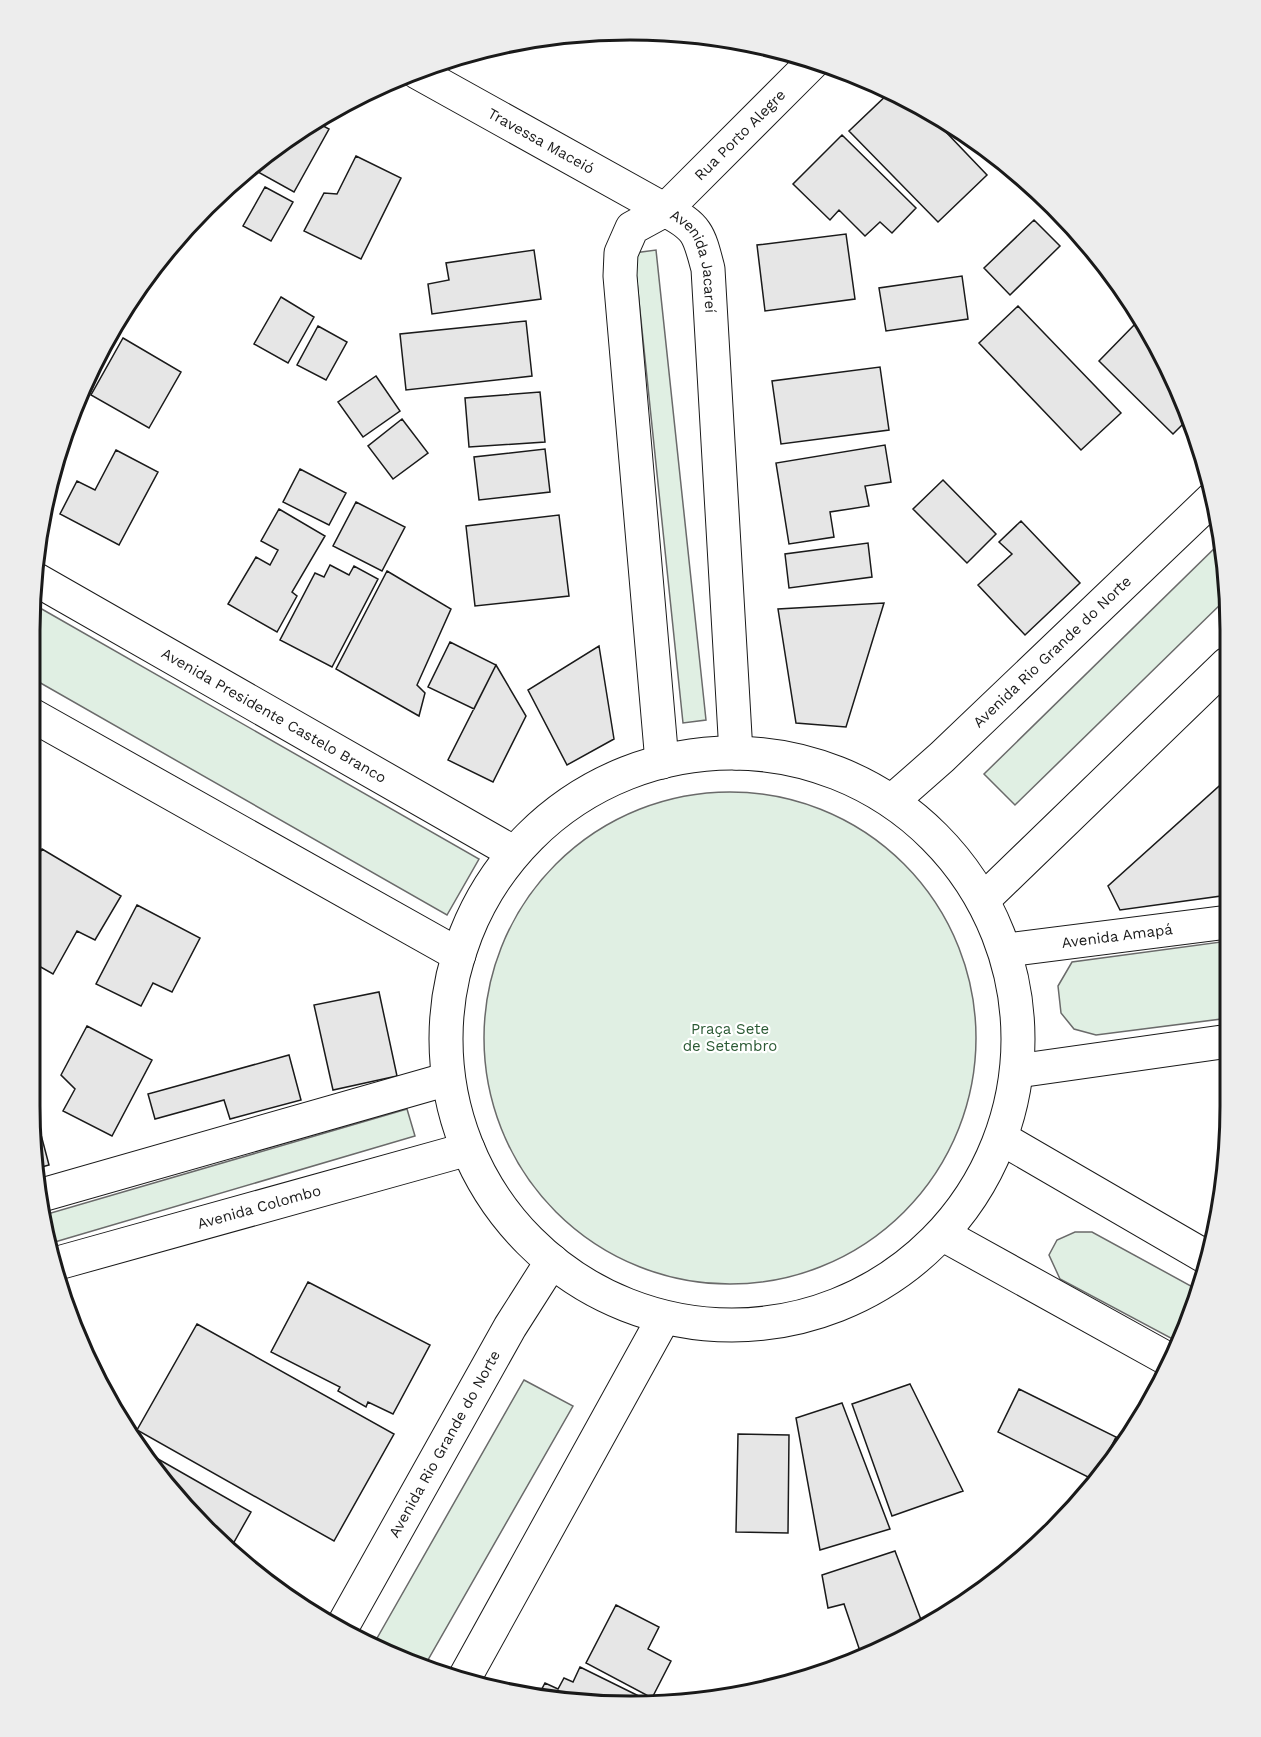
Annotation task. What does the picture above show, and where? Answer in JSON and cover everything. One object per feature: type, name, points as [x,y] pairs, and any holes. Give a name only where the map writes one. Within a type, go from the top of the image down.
[{"type":"main road","name":"Rua Porto Alegre","points":[[665,210],[807,68]]},
{"type":"main road","name":"Travessa Maceió","points":[[426,77],[665,210]]},
{"type":"main road","name":"Avenida Jacareí","points":[[662,762],[620,276],[621,253],[632,228],[665,210],[687,222],[701,241],[708,269],[736,753]]},
{"type":"main road","name":"Avenida Rio Grande do Norte","points":[[892,801],[942,757],[1206,504]]},
{"type":"main road","name":"Avenida Presidente Castelo Branco","points":[[43,583],[511,850]]},
{"type":"main road","points":[[983,900],[1220,671]]},
{"type":"main road","points":[[40,720],[459,955]]},
{"type":"main road","points":[[736,753],[791,759],[843,775],[892,801],[927,829],[958,862],[983,900],[1007,950],[1019,1023],[1018,1071],[1012,1105],[1001,1138],[971,1197],[942,1234],[903,1268],[860,1294],[814,1312],[764,1322],[713,1323],[663,1319],[637,1312],[583,1283],[552,1261],[518,1229],[490,1191],[468,1149],[455,1115],[448,1079],[445,1040],[447,1001],[466,931],[511,850],[585,793],[622,774],[699,754],[736,753]]},
{"type":"main road","name":"Avenida Amapá","points":[[1007,950],[1220,923]]},
{"type":"main road","points":[[1018,1071],[1220,1042]]},
{"type":"main road","points":[[47,1193],[448,1079]]},
{"type":"main road","points":[[1001,1138],[1201,1254]]},
{"type":"main road","name":"Avenida Colombo","points":[[62,1261],[468,1149]]},
{"type":"main road","points":[[942,1234],[1164,1357]]},
{"type":"main road","name":"Avenida Rio Grande do Norte","points":[[345,1622],[510,1327],[552,1261]]},
{"type":"main road","points":[[467,1673],[663,1319]]},
{"type":"green space","points":[[656,250],[706,720],[683,723],[634,253]]},
{"type":"green space","points":[[1214,549],[1219,605],[1015,805],[984,774]]},
{"type":"green space","points":[[41,609],[479,859],[447,915],[40,683]]},
{"type":"green space","name":"Praça Sete de Setembro","points":[[730,792],[778,797],[824,811],[866,834],[904,864],[934,902],[957,944],[971,990],[976,1038],[971,1086],[957,1132],[934,1174],[904,1212],[866,1242],[824,1265],[778,1279],[730,1284],[682,1279],[636,1265],[594,1242],[556,1212],[526,1174],[503,1132],[489,1086],[484,1038],[489,990],[503,944],[526,902],[556,864],[594,834],[636,811],[682,797]]},
{"type":"green space","points":[[1220,942],[1220,1019],[1096,1035],[1074,1029],[1061,1013],[1058,986],[1072,962]]},
{"type":"green space","points":[[407,1109],[415,1136],[57,1241],[51,1213]]},
{"type":"green space","points":[[1075,1232],[1092,1232],[1192,1287],[1173,1339],[1060,1279],[1049,1255],[1057,1240]]},
{"type":"green space","points":[[524,1380],[573,1406],[428,1660],[377,1639]]},
{"type":"building","points":[[884,98],[947,133],[987,175],[938,222],[849,131]]},
{"type":"building","points":[[325,127],[329,129],[294,192],[259,172]]},
{"type":"building","points":[[842,135],[916,208],[892,233],[880,222],[865,236],[839,210],[830,220],[793,184]]},
{"type":"building","points":[[356,156],[401,178],[361,259],[304,231],[324,193],[337,194]]},
{"type":"building","points":[[265,187],[293,202],[271,241],[243,226]]},
{"type":"building","points":[[1034,220],[1060,246],[1010,295],[984,268]]},
{"type":"building","points":[[846,234],[855,299],[765,311],[757,245]]},
{"type":"building","points":[[534,250],[541,299],[432,314],[428,284],[449,280],[446,263]]},
{"type":"building","points":[[962,276],[968,319],[886,331],[879,288]]},
{"type":"building","points":[[281,297],[314,317],[288,363],[254,344]]},
{"type":"building","points":[[1018,306],[1121,413],[1081,450],[979,343]]},
{"type":"building","points":[[526,321],[532,376],[406,390],[400,334]]},
{"type":"building","points":[[1134,325],[1160,370],[1183,424],[1173,434],[1099,361]]},
{"type":"building","points":[[318,326],[347,342],[326,380],[297,365]]},
{"type":"building","points":[[123,338],[181,372],[149,428],[91,395]]},
{"type":"building","points":[[880,367],[889,430],[781,444],[772,381]]},
{"type":"building","points":[[376,376],[400,411],[363,437],[338,402]]},
{"type":"building","points":[[540,392],[545,442],[469,447],[465,398]]},
{"type":"building","points":[[402,419],[428,453],[393,479],[368,446]]},
{"type":"building","points":[[885,445],[891,482],[865,486],[869,506],[830,512],[834,537],[789,544],[776,463]]},
{"type":"building","points":[[545,449],[550,492],[479,500],[474,457]]},
{"type":"building","points":[[116,450],[158,472],[119,545],[60,514],[77,481],[95,490]]},
{"type":"building","points":[[300,469],[346,493],[329,525],[283,502]]},
{"type":"building","points":[[943,480],[996,534],[967,563],[913,509]]},
{"type":"building","points":[[356,502],[405,527],[382,571],[333,546]]},
{"type":"building","points":[[279,509],[325,536],[292,592],[297,596],[277,632],[228,604],[256,557],[270,565],[278,550],[261,541]]},
{"type":"building","points":[[559,515],[569,596],[475,606],[466,526]]},
{"type":"building","points":[[1021,521],[1080,583],[1025,635],[978,585],[1012,554],[999,542]]},
{"type":"building","points":[[868,543],[872,577],[789,588],[785,554]]},
{"type":"building","points":[[330,565],[349,575],[354,566],[378,579],[332,667],[280,640],[315,573],[324,577]]},
{"type":"building","points":[[387,571],[451,609],[417,685],[425,693],[419,716],[336,669]]},
{"type":"building","points":[[884,603],[846,727],[796,723],[778,609]]},
{"type":"building","points":[[450,642],[496,665],[474,709],[428,687]]},
{"type":"building","points":[[599,646],[614,739],[567,765],[528,690]]},
{"type":"building","points":[[496,665],[526,716],[493,782],[448,760]]},
{"type":"building","points":[[1220,785],[1220,896],[1120,910],[1108,886]]},
{"type":"building","points":[[42,849],[121,896],[95,940],[77,931],[53,974],[40,967],[40,852]]},
{"type":"building","points":[[137,905],[200,938],[172,992],[153,983],[141,1006],[96,984]]},
{"type":"building","points":[[379,992],[397,1076],[333,1090],[314,1005]]},
{"type":"building","points":[[87,1026],[152,1060],[112,1136],[63,1111],[75,1089],[61,1075]]},
{"type":"building","points":[[289,1055],[301,1100],[230,1119],[224,1100],[155,1119],[148,1094]]},
{"type":"building","points":[[42,1137],[49,1165],[44,1166]]},
{"type":"building","points":[[308,1282],[430,1345],[393,1414],[368,1402],[366,1407],[338,1391],[340,1387],[271,1352]]},
{"type":"building","points":[[197,1324],[394,1434],[334,1541],[137,1430]]},
{"type":"building","points":[[910,1384],[963,1491],[892,1516],[852,1404]]},
{"type":"building","points":[[1019,1389],[1116,1437],[1107,1454],[1089,1478],[998,1432]]},
{"type":"building","points":[[842,1403],[890,1529],[820,1550],[796,1418]]},
{"type":"building","points":[[738,1434],[789,1435],[788,1533],[736,1532]]},
{"type":"building","points":[[1116,1437],[1118,1438],[1107,1454]]},
{"type":"building","points":[[157,1458],[251,1512],[233,1543],[187,1496]]},
{"type":"building","points":[[895,1551],[921,1619],[860,1650],[844,1604],[828,1608],[822,1575]]},
{"type":"building","points":[[616,1605],[659,1627],[648,1649],[671,1661],[653,1695],[647,1696],[586,1663]]},
{"type":"building","points":[[580,1667],[638,1696],[592,1695],[542,1689],[545,1683],[558,1689],[564,1678],[573,1682]]}]
